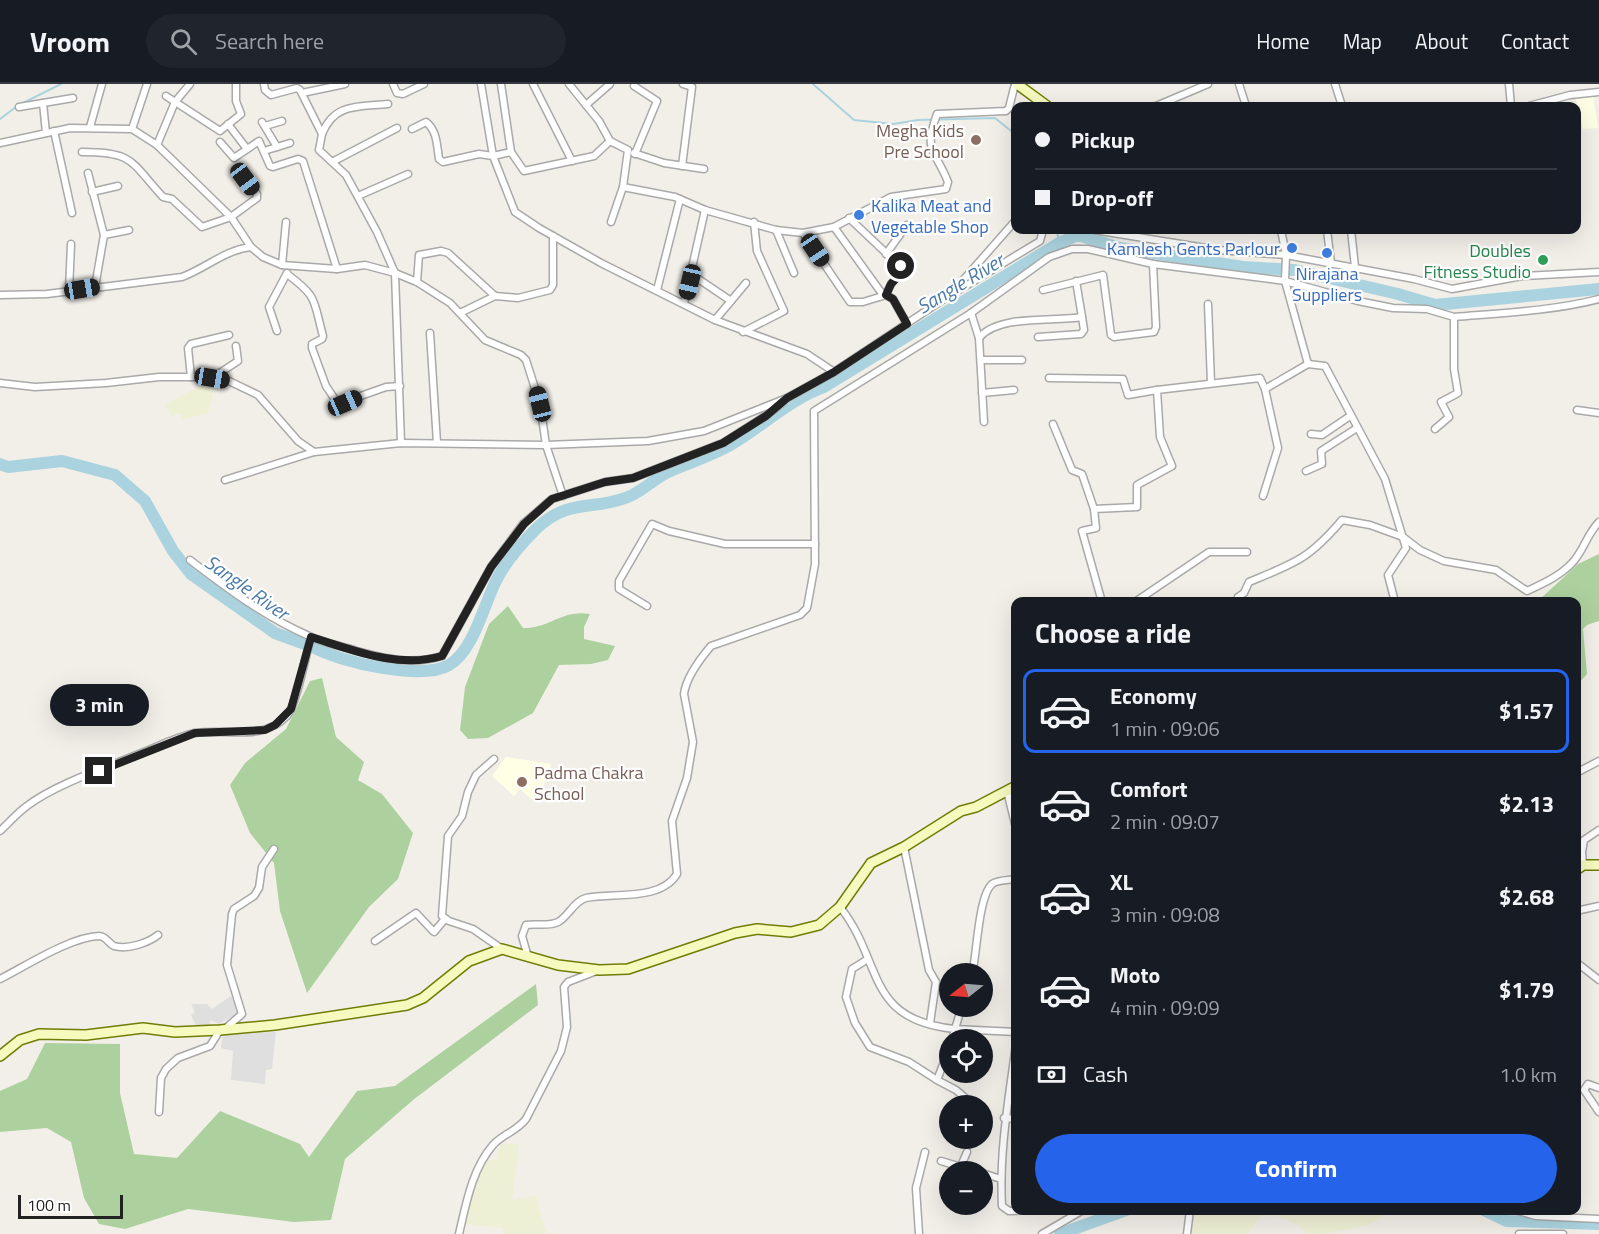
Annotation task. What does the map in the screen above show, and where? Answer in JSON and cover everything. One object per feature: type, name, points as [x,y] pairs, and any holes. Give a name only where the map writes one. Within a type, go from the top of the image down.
[{"type":"street","points":[[90,128],[102,84]]},
{"type":"street","points":[[132,129],[147,84]]},
{"type":"street","points":[[157,145],[175,102],[188,84]]},
{"type":"street","points":[[166,96],[220,131],[242,112],[236,101],[237,84]]},
{"type":"street","points":[[264,84],[265,90],[271,95],[298,88],[345,84]]},
{"type":"street","points":[[393,84],[397,93],[403,94],[424,84]]},
{"type":"street","points":[[481,84],[493,156],[515,212],[553,236],[715,320],[807,354],[834,372]]},
{"type":"street","points":[[501,84],[511,152],[524,171],[594,156],[610,141]]},
{"type":"street","points":[[533,84],[572,161]]},
{"type":"street","points":[[569,84],[610,141],[635,154],[664,164],[704,169]]},
{"type":"street","points":[[586,105],[610,84]]},
{"type":"street","points":[[682,166],[692,86],[683,84]]},
{"type":"street","points":[[623,187],[680,199],[705,210],[776,230],[803,233],[834,227],[891,197],[946,189],[948,182],[930,145],[930,133],[937,114],[1006,111],[1016,84],[1041,102]]},
{"type":"street","points":[[1165,102],[1208,84]]},
{"type":"street","points":[[1239,84],[1245,102]]},
{"type":"street","points":[[1335,84],[1341,102]]},
{"type":"street","points":[[1509,84],[1511,102]]},
{"type":"street","points":[[634,86],[657,101],[635,154]]},
{"type":"street","points":[[298,88],[322,134]]},
{"type":"street","points":[[1544,102],[1570,95],[1599,92]]},
{"type":"street","points":[[20,107],[73,98]]},
{"type":"street","points":[[43,103],[72,213]]},
{"type":"street","points":[[388,104],[345,108],[327,121],[319,150],[334,161],[358,196],[388,253],[394,273],[401,443]]},
{"type":"street","points":[[277,147],[264,124],[282,121]]},
{"type":"street","points":[[412,129],[426,122],[429,123],[434,130],[439,159],[443,162],[479,154],[493,156],[511,152]]},
{"type":"street","points":[[228,124],[247,149]]},
{"type":"street","points":[[0,143],[50,132],[90,128],[132,129],[157,145],[231,217],[251,247],[272,262],[282,265],[337,269],[365,266],[394,273],[417,282],[450,303],[485,340],[520,355],[526,360],[540,404],[546,445],[563,496]]},
{"type":"street","points":[[334,161],[398,128]]},
{"type":"street","points":[[220,142],[234,158],[259,141],[273,167],[298,159],[303,161],[337,269]]},
{"type":"street","points":[[264,151],[290,144]]},
{"type":"street","points":[[611,222],[623,187],[628,150]]},
{"type":"street","points":[[82,152],[113,152],[128,158],[162,197],[172,199],[202,226],[231,217],[257,198],[257,194],[245,179]]},
{"type":"street","points":[[88,173],[104,235],[95,287]]},
{"type":"street","points":[[358,196],[408,174]]},
{"type":"street","points":[[92,192],[118,186]]},
{"type":"street","points":[[657,290],[680,199]]},
{"type":"street","points":[[684,303],[705,210]]},
{"type":"street","points":[[803,233],[850,302],[863,302],[885,295],[903,269],[849,218]]},
{"type":"street","points":[[282,265],[286,222]]},
{"type":"street","points":[[743,332],[784,311],[757,250],[754,222]]},
{"type":"street","points":[[886,254],[907,225]]},
{"type":"street","points":[[950,295],[1011,226]]},
{"type":"street","points":[[834,227],[885,295],[893,299],[907,324]]},
{"type":"street","points":[[104,235],[129,230]]},
{"type":"street","points":[[776,230],[794,273]]},
{"type":"street","points":[[225,480],[314,452],[401,443],[546,445],[648,441],[705,431],[787,398],[834,372],[950,295],[1040,241],[1042,234]]},
{"type":"street","points":[[1119,234],[1218,250],[1331,263],[1452,289],[1522,276],[1599,272]]},
{"type":"street","points":[[1282,234],[1286,258],[1285,279],[1308,364]]},
{"type":"street","points":[[1327,234],[1331,263]]},
{"type":"street","points":[[1351,234],[1355,267]]},
{"type":"street","points":[[460,313],[495,296],[518,298],[550,290],[553,285],[553,236]]},
{"type":"street","points":[[69,291],[71,244]]},
{"type":"street","points":[[0,295],[69,291],[182,277],[199,271],[228,253],[251,247]]},
{"type":"street","points":[[528,957],[522,936],[526,925],[552,925],[584,898],[635,894],[660,887],[674,880],[678,863],[672,821],[687,778],[693,742],[684,694],[685,687],[701,657],[711,646],[806,610],[815,564],[814,411],[971,313],[1049,257],[1062,252],[1088,249],[1153,264],[1285,279],[1393,308],[1427,309],[1454,317],[1577,305],[1599,299]]},
{"type":"street","points":[[417,282],[419,255],[441,251],[448,253],[495,296]]},
{"type":"street","points":[[1043,290],[1103,275],[1111,335],[1114,337],[1147,334],[1154,332],[1156,327],[1153,264]]},
{"type":"street","points":[[277,332],[269,307],[292,266]]},
{"type":"street","points":[[287,274],[310,290],[314,300],[323,336],[322,339],[312,344],[312,348],[326,386],[338,404],[386,387],[400,386]]},
{"type":"street","points":[[691,274],[731,301]]},
{"type":"street","points":[[1038,337],[1081,334],[1084,330],[1076,280]]},
{"type":"street","points":[[715,320],[746,283]]},
{"type":"street","points":[[1208,304],[1210,383]]},
{"type":"street","points":[[971,313],[980,338],[984,422]]},
{"type":"street","points":[[980,338],[990,328],[1022,321],[1082,317]]},
{"type":"street","points":[[1436,429],[1449,417],[1441,402],[1458,393],[1454,369],[1454,317]]},
{"type":"street","points":[[430,333],[437,443]]},
{"type":"street","points":[[191,377],[188,348],[191,344],[229,335]]},
{"type":"street","points":[[212,378],[238,362],[236,346]]},
{"type":"street","points":[[981,360],[1022,360]]},
{"type":"street","points":[[1265,389],[1308,364],[1324,366],[1385,479],[1393,513],[1403,537],[1406,548],[1388,575],[1394,597]]},
{"type":"street","points":[[0,383],[35,387],[159,377],[212,378],[245,387],[258,395],[298,441],[314,452]]},
{"type":"street","points":[[1049,378],[1123,379],[1128,395],[1260,378],[1265,389],[1278,448],[1263,496]]},
{"type":"street","points":[[982,393],[1014,390]]},
{"type":"street","points":[[1094,508],[1137,507],[1137,485],[1172,466],[1160,437],[1157,390]]},
{"type":"street","points":[[190,560],[231,592],[271,617],[311,637],[384,659],[424,661],[442,656],[491,567],[524,524],[552,499],[605,482],[633,478],[723,443],[766,416],[787,398]]},
{"type":"street","points":[[1577,410],[1599,412]]},
{"type":"street","points":[[1311,434],[1322,435],[1350,416]]},
{"type":"street","points":[[1053,424],[1072,470],[1082,474],[1094,508],[1096,528],[1082,531],[1101,597]]},
{"type":"street","points":[[1306,471],[1322,464],[1321,451],[1357,428]]},
{"type":"street","points":[[1238,597],[1244,593],[1249,582],[1303,560],[1321,545],[1342,520],[1370,525],[1403,537],[1420,550],[1444,561],[1496,570],[1527,591],[1574,562],[1584,542],[1599,522]]},
{"type":"street","points":[[647,606],[619,589],[619,581],[652,524],[669,531],[725,544],[815,544]]},
{"type":"street","points":[[1142,597],[1209,552],[1247,552]]},
{"type":"street","points":[[0,831],[27,805],[173,740],[195,733],[265,730],[275,725],[291,709],[311,637]]},
{"type":"street","points":[[445,919],[442,909],[448,836],[462,816],[468,792],[476,775],[494,759]]},
{"type":"street","points":[[1581,770],[1599,761]]},
{"type":"street","points":[[445,919],[473,929],[502,949],[558,965],[599,970],[628,969],[648,965],[735,933],[757,929],[791,932],[819,925],[840,907],[871,863],[904,847],[961,811],[976,807],[1011,788]]},
{"type":"street","points":[[1581,852],[1584,840],[1599,830]]},
{"type":"street","points":[[904,847],[929,970],[936,982],[930,1023]]},
{"type":"street","points":[[159,1112],[161,1082],[166,1069],[178,1058],[210,1046],[223,1029],[242,1014],[227,965],[232,914],[254,896],[259,888],[262,867],[274,849]]},
{"type":"street","points":[[1581,867],[1599,865]]},
{"type":"street","points":[[973,963],[979,920],[990,888],[997,882],[1011,880]]},
{"type":"street","points":[[1581,910],[1599,906]]},
{"type":"street","points":[[840,907],[852,922],[866,948],[868,959],[885,997],[893,1007],[930,1023],[955,1029],[959,1017]]},
{"type":"street","points":[[375,941],[416,913],[434,932],[445,919]]},
{"type":"street","points":[[0,979],[65,946],[96,936],[105,938],[118,946],[147,943],[158,935]]},
{"type":"street","points":[[0,1053],[20,1040],[39,1034],[86,1035],[143,1028],[175,1032],[275,1025],[407,1005],[423,998],[469,961],[502,949]]},
{"type":"street","points":[[868,959],[852,969],[846,997],[855,1023],[870,1047],[909,1062],[962,1095]]},
{"type":"street","points":[[1581,966],[1599,980]]},
{"type":"street","points":[[459,1234],[468,1197],[480,1163],[497,1141],[519,1128],[526,1119],[561,1051],[567,1028],[564,987],[567,982],[599,970]]},
{"type":"street","points":[[993,1031],[1011,1032]]},
{"type":"street","points":[[937,1080],[939,1075]]},
{"type":"street","points":[[1599,1088],[1588,1084],[1584,1090],[1599,1112]]},
{"type":"street","points":[[1011,1086],[1004,1118],[1000,1179],[1004,1210],[1011,1210]]},
{"type":"street","points":[[1004,1118],[1011,1119]]},
{"type":"street","points":[[919,1234],[916,1188],[925,1152]]},
{"type":"street","points":[[963,1161],[967,1152]]},
{"type":"street","points":[[993,1177],[1000,1179]]},
{"type":"street","points":[[1042,1234],[1074,1215]]},
{"type":"street","points":[[1188,1234],[1190,1215]]},
{"type":"street","points":[[1532,1215],[1599,1219]]},
{"type":"street","points":[[1520,1234],[1563,1234]]},
{"type":"shaded area","points":[[1593,95],[1598,128],[1583,129],[1581,102],[1576,102],[1575,96]]},
{"type":"shaded area","points":[[207,383],[213,392],[208,413],[182,420],[180,413],[171,416],[165,404]]},
{"type":"shaded area","name":"Padma Chakra School","points":[[506,757],[551,764],[542,789],[531,799],[520,789],[514,796],[492,776]]},
{"type":"shaded area","points":[[231,996],[241,1012],[219,1024],[211,1020],[209,1026],[196,1026],[191,1015],[195,1012],[191,1004],[207,1004],[212,1009]]},
{"type":"shaded area","points":[[276,1032],[272,1069],[266,1070],[265,1084],[231,1080],[233,1051],[221,1048],[223,1033]]},
{"type":"shaded area","points":[[500,1144],[519,1144],[512,1200],[536,1195],[545,1234],[503,1234],[503,1228],[464,1224],[480,1156],[497,1161]]},
{"type":"shaded area","points":[[1193,1215],[1273,1215],[1261,1216],[1248,1234],[1191,1234]]},
{"type":"shaded area","points":[[1273,1215],[1384,1215],[1368,1225],[1326,1234],[1307,1234],[1297,1224]]},
{"type":"green space","points":[[1599,554],[1599,621],[1583,629],[1587,674],[1581,681],[1581,597],[1542,597],[1578,564]]},
{"type":"green space","points":[[508,606],[523,628],[541,625],[572,614],[590,614],[584,627],[584,639],[615,646],[608,660],[591,664],[559,665],[533,713],[488,738],[468,739],[460,730],[465,687],[489,624]]},
{"type":"green space","points":[[322,678],[336,737],[364,762],[358,780],[382,794],[413,833],[398,879],[369,907],[307,993],[280,911],[274,863],[250,833],[230,785],[245,763],[286,729],[310,681]]},
{"type":"green space","points":[[536,984],[538,1005],[413,1100],[345,1159],[331,1220],[294,1222],[188,1209],[125,1229],[99,1224],[84,1198],[71,1142],[47,1128],[0,1132],[0,1091],[27,1079],[45,1043],[120,1044],[120,1093],[134,1154],[177,1158],[220,1111],[300,1144],[309,1157],[357,1091],[395,1086]]},
{"type":"waterway","points":[[21,104],[61,84]]},
{"type":"waterway","points":[[813,84],[854,120],[893,124],[918,120],[995,118],[1011,131]]},
{"type":"waterway","points":[[0,119],[16,107]]},
{"type":"waterway","points":[[1058,234],[1059,243]]},
{"type":"waterway","name":"Sangle River","points":[[313,647],[325,653],[381,668],[420,671],[449,665],[458,658],[472,638],[492,589],[505,566],[514,553],[548,519],[570,509],[628,497],[666,473],[724,448],[799,399],[824,387],[1059,243],[1078,235],[1120,248],[1243,267],[1295,270],[1435,305],[1599,289]]},
{"type":"waterway","name":"Sangle River","points":[[0,464],[8,467],[62,461],[115,475],[145,501],[173,551],[191,574],[275,633],[305,644]]},
{"type":"waterway","points":[[1060,1234],[1112,1215]]},
{"type":"waterway","points":[[1494,1215],[1507,1221],[1599,1224]]},
{"type":"place","name":"Megha Kids Pre School","points":[[976,140]]},
{"type":"place","name":"Kalika Meat and Vegetable Shop","points":[[859,215]]},
{"type":"place","name":"Kamlesh Gents Parlour","points":[[1292,248]]},
{"type":"place","name":"Nirajana Suppliers","points":[[1327,253]]},
{"type":"place","name":"Doubles Fitness Studio","points":[[1543,260]]},
{"type":"place","name":"Padma Chakra School","points":[[522,782]]},
{"type":"route","points":[[99,771],[195,733],[265,730],[275,725],[291,709],[311,637],[384,659],[424,661],[442,656],[455,637],[491,567],[524,524],[552,499],[605,482],[633,478],[679,458],[723,443],[766,416],[787,398],[834,372],[907,324],[893,299],[886,295],[891,284],[902,272],[901,266]]}]
